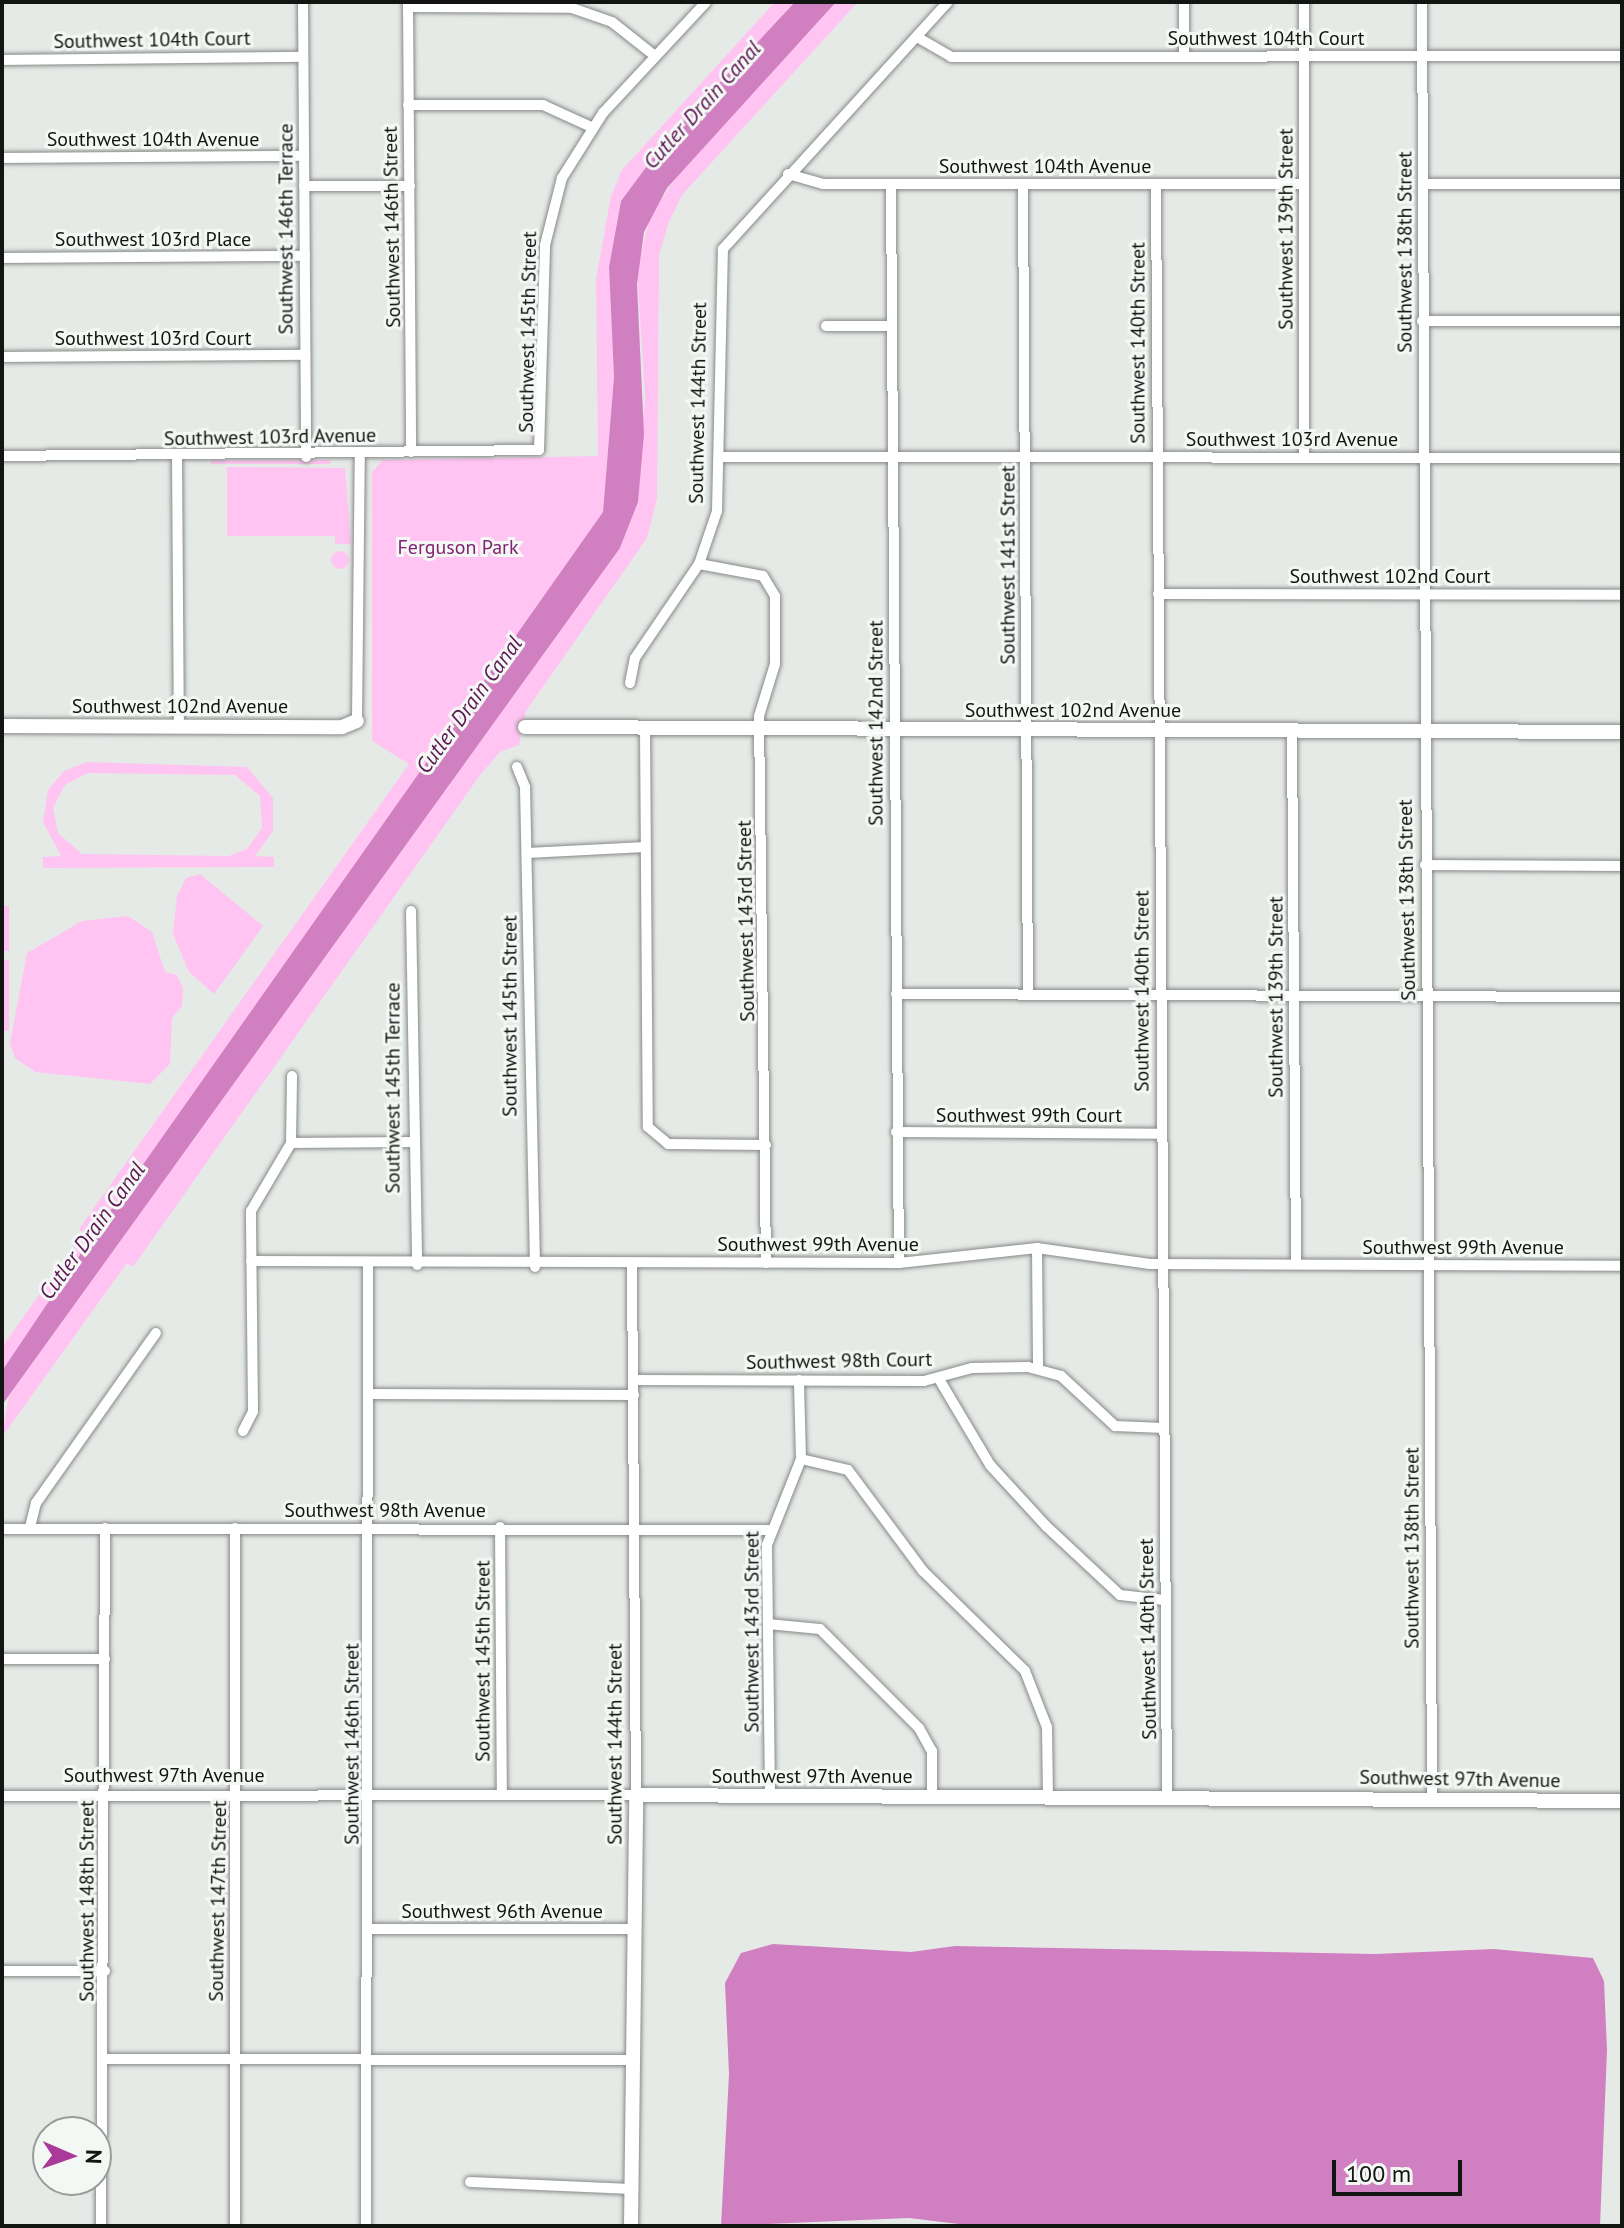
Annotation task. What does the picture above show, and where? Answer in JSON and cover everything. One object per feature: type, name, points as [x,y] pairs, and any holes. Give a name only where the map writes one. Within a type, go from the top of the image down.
[{"type":"street","name":"Southwest 146th Terrace","points":[[303,2],[306,457]]},
{"type":"street","name":"Southwest 145th Street","points":[[539,450],[547,229],[562,178],[591,127],[706,2]]},
{"type":"street","name":"Southwest 144th Street","points":[[630,683],[635,658],[699,564],[717,511],[721,457],[721,255],[788,174],[948,2]]},
{"type":"street","points":[[1184,2],[1184,55]]},
{"type":"street","name":"Southwest 139th Street","points":[[1304,2],[1304,457]]},
{"type":"street","name":"Southwest 138th Street","points":[[1422,2],[1423,732],[1432,1799]]},
{"type":"street","points":[[408,4],[572,8],[612,22],[655,56]]},
{"type":"street","name":"Southwest 146th Street","points":[[408,4],[411,452]]},
{"type":"street","name":"Southwest 104th Court","points":[[917,37],[945,57],[1622,56]]},
{"type":"street","name":"Southwest 104th Court","points":[[2,60],[303,57]]},
{"type":"street","points":[[408,105],[543,105],[591,127]]},
{"type":"street","name":"Southwest 104th Avenue","points":[[2,158],[304,156]]},
{"type":"street","name":"Southwest 104th Avenue","points":[[788,174],[823,184],[1303,184]]},
{"type":"street","name":"Southwest 142nd Street","points":[[891,184],[899,1263]]},
{"type":"street","name":"Southwest 141st Street","points":[[1023,184],[1028,994]]},
{"type":"street","name":"Southwest 140th Street","points":[[1156,184],[1167,1797]]},
{"type":"street","points":[[1424,184],[1622,184]]},
{"type":"street","points":[[304,186],[410,186]]},
{"type":"street","name":"Southwest 103rd Place","points":[[2,258],[305,256]]},
{"type":"street","points":[[1422,321],[1622,321]]},
{"type":"street","points":[[826,326],[891,326]]},
{"type":"street","name":"Southwest 103rd Court","points":[[2,357],[305,355]]},
{"type":"street","name":"Southwest 103rd Avenue","points":[[2,456],[306,457],[539,450]]},
{"type":"street","points":[[357,721],[360,456]]},
{"type":"street","points":[[177,457],[179,726]]},
{"type":"street","name":"Southwest 103rd Avenue","points":[[721,457],[1622,458]]},
{"type":"street","name":"Southwest 143rd Street","points":[[699,564],[772,583],[776,659],[761,697],[766,1263]]},
{"type":"street","name":"Southwest 102nd Court","points":[[1158,594],[1622,595]]},
{"type":"street","name":"Southwest 102nd Avenue","points":[[2,726],[179,726],[357,721]]},
{"type":"street","name":"Southwest 102nd Avenue","points":[[525,727],[1622,732]]},
{"type":"street","points":[[645,727],[652,1135],[668,1144],[766,1145]]},
{"type":"street","name":"Southwest 139th Street","points":[[1292,730],[1296,1264]]},
{"type":"street","name":"Southwest 145th Street","points":[[517,767],[525,787],[535,1267]]},
{"type":"street","points":[[527,853],[645,847]]},
{"type":"street","points":[[1425,865],[1622,866]]},
{"type":"street","name":"Southwest 145th Terrace","points":[[411,911],[412,1142],[417,1265]]},
{"type":"street","points":[[896,994],[1622,997]]},
{"type":"street","points":[[243,1431],[253,1411],[251,1261],[254,1200],[291,1143],[292,1076]]},
{"type":"street","name":"Southwest 99th Court","points":[[896,1132],[1162,1134]]},
{"type":"street","points":[[291,1143],[412,1142]]},
{"type":"street","points":[[1037,1248],[1038,1368]]},
{"type":"street","name":"Southwest 99th Avenue","points":[[251,1261],[535,1267],[632,1263],[899,1263],[1037,1248],[1164,1264],[1622,1266]]},
{"type":"street","name":"Southwest 146th Street","points":[[366,2226],[371,1795],[368,1262]]},
{"type":"street","name":"Southwest 144th Street","points":[[631,2226],[636,1795],[632,1263]]},
{"type":"street","points":[[30,1527],[36,1503],[156,1333]]},
{"type":"street","name":"Southwest 98th Court","points":[[633,1380],[939,1379],[978,1367],[1038,1368],[1061,1376],[1115,1426],[1164,1428]]},
{"type":"street","points":[[939,1379],[990,1465],[1046,1526],[1120,1595],[1165,1600]]},
{"type":"street","name":"Southwest 143rd Street","points":[[770,1795],[768,1530],[801,1459],[799,1380]]},
{"type":"street","points":[[369,1394],[634,1395]]},
{"type":"street","points":[[801,1459],[848,1470],[923,1571],[1025,1671],[1047,1727],[1048,1798]]},
{"type":"street","name":"Southwest 145th Street","points":[[500,1527],[502,1795]]},
{"type":"street","name":"Southwest 98th Avenue","points":[[2,1529],[633,1527],[768,1530]]},
{"type":"street","name":"Southwest 148th Street","points":[[101,2226],[105,1971],[105,1528]]},
{"type":"street","name":"Southwest 147th Street","points":[[235,1528],[235,2226]]},
{"type":"street","points":[[768,1624],[820,1629],[925,1734],[932,1796]]},
{"type":"street","points":[[2,1659],[105,1659]]},
{"type":"street","name":"Southwest 97th Avenue","points":[[2,1796],[770,1795],[1622,1801]]},
{"type":"street","name":"Southwest 96th Avenue","points":[[370,1929],[635,1929]]},
{"type":"street","points":[[2,1971],[105,1971]]},
{"type":"street","points":[[104,2059],[633,2060]]},
{"type":"street","points":[[470,2182],[632,2189]]},
{"type":"green space","name":"Ferguson Park","points":[[775,2],[795,2],[667,139],[621,201],[609,267],[614,377],[603,512],[2,1371],[2,1347],[83,1233],[79,1229],[409,764],[372,741],[372,472],[383,460],[598,456],[596,279],[611,196],[622,170]]},
{"type":"green space","points":[[836,2],[858,2],[682,195],[669,222],[659,255],[657,499],[647,538],[526,711],[519,745],[500,752],[480,775],[133,1267],[127,1263],[2,1437],[9,1395],[620,548],[638,502],[645,395],[637,272],[650,217],[676,177]]},
{"type":"green space","points":[[211,460],[330,460],[330,464],[211,464]]},
{"type":"green space","points":[[227,467],[345,468],[351,544],[335,544],[335,536],[227,536]]},
{"type":"green space","points":[[336,551],[344,551],[349,560],[347,567],[336,569],[331,564],[331,556]]},
{"type":"green space","points":[[87,762],[247,767],[273,798],[273,831],[255,856],[274,857],[274,867],[43,868],[43,857],[61,856],[43,822],[48,790],[64,771]],"holes":[[[88,773],[235,775],[260,796],[262,828],[247,849],[229,856],[82,854],[58,833],[53,808],[65,785]]]},
{"type":"green space","points":[[200,874],[263,926],[214,994],[189,972],[173,934],[177,896],[186,878]]},
{"type":"green space","points":[[2,906],[9,906],[9,951],[2,951]]},
{"type":"green space","points":[[128,916],[152,932],[165,972],[177,975],[183,988],[182,1006],[172,1018],[170,1064],[150,1084],[35,1072],[15,1058],[10,1043],[27,953],[82,921]]},
{"type":"green space","points":[[2,960],[9,960],[9,1031],[2,1031]]},
{"type":"water","name":"Cutler Drain Canal","points":[[795,2],[836,2],[667,188],[644,232],[637,284],[644,434],[638,502],[620,548],[2,1405],[2,1371],[94,1234],[603,512],[614,377],[609,267],[621,201],[667,139]]},
{"type":"water","points":[[773,1944],[911,1952],[955,1946],[1375,1954],[1494,1949],[1593,1958],[1604,1981],[1607,2050],[1600,2226],[975,2226],[909,2218],[721,2226],[729,2074],[725,1983],[741,1953]]}]
